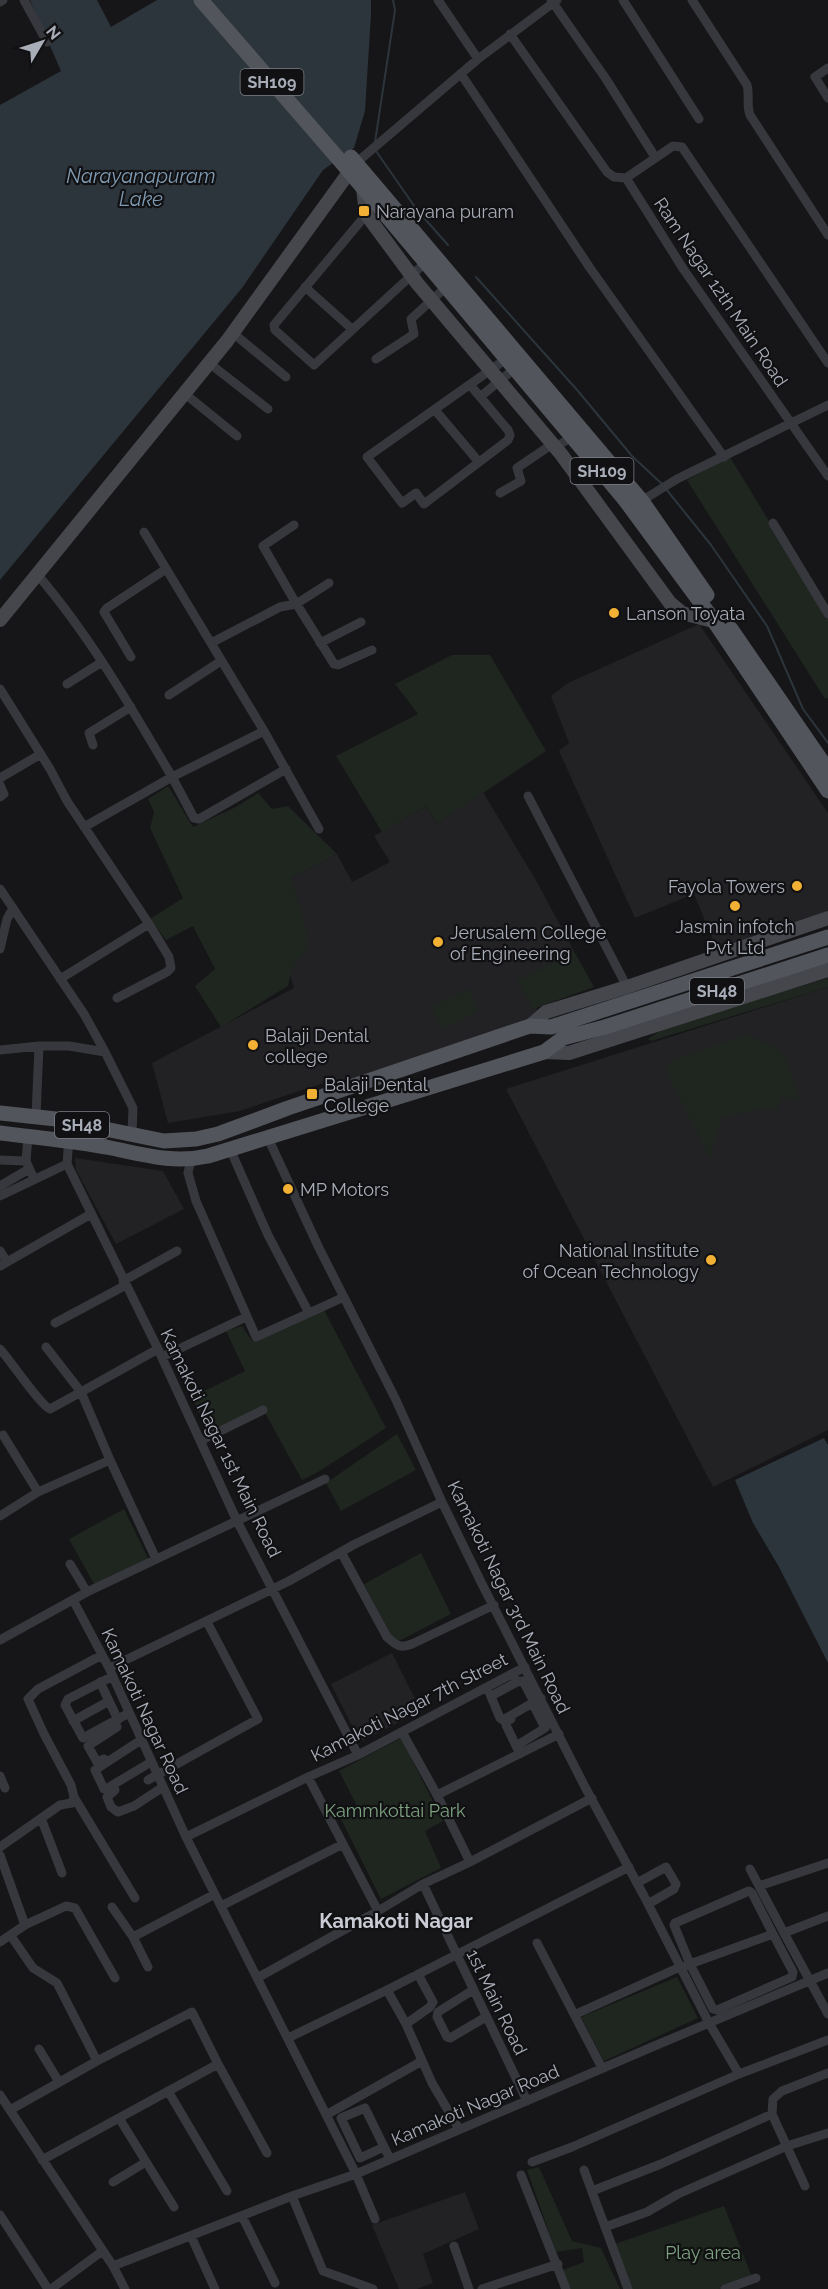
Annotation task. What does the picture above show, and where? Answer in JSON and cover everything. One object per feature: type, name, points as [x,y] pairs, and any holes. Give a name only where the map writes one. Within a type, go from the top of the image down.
[{"type":"main road","name":"SH109","points":[[201,0],[353,167],[371,209],[425,262],[572,437],[642,501],[713,621],[828,791]]},
{"type":"main road","name":"SH109","points":[[215,0],[353,167],[642,501],[828,770]]},
{"type":"main road","name":"SH48","points":[[0,1113],[36,1116],[164,1141],[196,1139],[218,1134],[530,1026],[551,1027],[828,937]]},
{"type":"main road","name":"SH48","points":[[0,1133],[105,1147],[159,1159],[191,1159],[275,1136],[544,1052],[563,1038],[605,1027],[828,955]]},
{"type":"main road","points":[[274,1113],[275,1136]]},
{"type":"street","points":[[24,0],[46,42]]},
{"type":"street","points":[[438,0],[478,59]]},
{"type":"street","points":[[622,0],[699,119]]},
{"type":"street","points":[[692,0],[747,85],[749,92],[747,107],[750,115],[828,235]]},
{"type":"street","points":[[0,620],[233,333],[353,167],[478,59],[553,1],[655,157]]},
{"type":"street","points":[[510,34],[607,172],[614,177],[626,178],[655,157],[677,145],[688,154],[828,363]]},
{"type":"street","points":[[828,68],[814,77],[828,98]]},
{"type":"street","points":[[461,74],[590,268],[724,457]]},
{"type":"street","name":"Ram Nagar 12th Main Road","points":[[626,178],[684,270],[828,476]]},
{"type":"street","points":[[425,262],[411,274],[351,328],[317,364],[312,364],[273,328],[371,209],[411,274],[554,447],[670,603],[682,613],[713,621]]},
{"type":"street","points":[[305,287],[351,328]]},
{"type":"street","points":[[376,359],[414,334],[411,319],[446,287]]},
{"type":"street","points":[[233,333],[286,377]]},
{"type":"street","points":[[209,363],[268,409]]},
{"type":"street","points":[[471,386],[508,430],[510,435],[508,440],[424,504],[416,493],[402,503],[367,457],[471,386],[496,375],[510,364]]},
{"type":"street","points":[[480,397],[496,375]]},
{"type":"street","points":[[184,393],[237,436]]},
{"type":"street","points":[[642,501],[677,479],[828,405]]},
{"type":"street","points":[[435,410],[478,461]]},
{"type":"street","points":[[500,493],[521,481],[517,468],[548,447],[554,447],[572,437]]},
{"type":"street","points":[[773,523],[828,614]]},
{"type":"street","points":[[294,525],[263,546],[320,643],[334,664],[338,665],[372,650]]},
{"type":"street","points":[[144,532],[264,731],[319,829]]},
{"type":"street","points":[[131,657],[104,612],[166,569]]},
{"type":"street","points":[[38,574],[66,608],[102,662],[197,819],[286,769]]},
{"type":"street","points":[[211,643],[280,607],[296,604],[329,583]]},
{"type":"street","points":[[320,643],[361,622]]},
{"type":"street","points":[[169,695],[221,661]]},
{"type":"street","points":[[67,684],[102,662]]},
{"type":"street","points":[[0,689],[84,826],[170,957],[171,968],[167,972],[117,998]]},
{"type":"street","points":[[93,745],[88,734],[131,707]]},
{"type":"street","points":[[84,826],[172,777],[264,731]]},
{"type":"street","points":[[0,778],[41,754]]},
{"type":"street","points":[[0,785],[4,794],[0,797]]},
{"type":"street","points":[[528,796],[627,987]]},
{"type":"street","points":[[0,889],[84,1014],[105,1052],[133,1108],[132,1134]]},
{"type":"street","points":[[0,950],[13,908]]},
{"type":"street","points":[[530,1026],[546,1012],[627,987],[828,918]]},
{"type":"street","points":[[60,979],[149,924]]},
{"type":"street","points":[[544,1052],[569,1053],[828,970]]},
{"type":"street","points":[[36,1116],[39,1046]]},
{"type":"street","points":[[0,1050],[69,1046],[105,1052]]},
{"type":"street","name":"Kamakoti Nagar 1st Main Road","points":[[69,1122],[67,1164],[160,1353],[237,1521],[358,1755]]},
{"type":"street","points":[[28,1136],[27,1165],[34,1179]]},
{"type":"street","name":"Kamakoti Nagar 3rd Main Road","points":[[275,1136],[344,1297],[396,1400],[442,1502],[525,1667],[538,1702],[559,1734],[648,1904],[685,1965],[709,2023],[739,2074]]},
{"type":"street","points":[[230,1149],[268,1235],[309,1313]]},
{"type":"street","points":[[191,1159],[188,1173],[196,1201],[256,1337],[344,1297]]},
{"type":"street","points":[[0,1160],[27,1165]]},
{"type":"street","points":[[0,1196],[67,1164]]},
{"type":"street","points":[[0,1185],[27,1165]]},
{"type":"street","points":[[0,1251],[4,1264],[91,1214]]},
{"type":"street","points":[[55,1323],[177,1251]]},
{"type":"street","points":[[0,1349],[20,1372],[43,1407],[50,1409],[160,1353],[246,1317]]},
{"type":"street","points":[[46,1347],[81,1392],[156,1559]]},
{"type":"street","points":[[200,1441],[263,1410]]},
{"type":"street","points":[[3,1434],[38,1492]]},
{"type":"street","points":[[0,1516],[38,1492],[110,1460]]},
{"type":"street","points":[[0,1640],[87,1592],[325,1479]]},
{"type":"street","points":[[130,1715],[83,1738],[66,1702],[100,1682],[111,1672],[442,1502]]},
{"type":"street","points":[[341,1552],[387,1637],[396,1646],[403,1647],[412,1644],[494,1605]]},
{"type":"street","points":[[70,1564],[87,1592]]},
{"type":"street","name":"Kamakoti Nagar Road","points":[[73,1600],[111,1672],[141,1738],[153,1778],[186,1837],[356,2174],[828,1973]]},
{"type":"street","points":[[141,1738],[95,1770],[104,1789],[153,1778],[258,1719],[207,1622]]},
{"type":"street","points":[[102,1655],[38,1689],[28,1699],[71,1785],[74,1797],[135,1898]]},
{"type":"street","name":"Kamakoti Nagar 7th Street","points":[[308,1777],[358,1755],[487,1687],[515,1678],[525,1667]]},
{"type":"street","points":[[491,1696],[515,1678],[523,1681],[538,1702],[544,1728],[518,1750]]},
{"type":"street","points":[[100,1682],[118,1720]]},
{"type":"street","points":[[487,1687],[500,1719],[503,1720],[538,1702]]},
{"type":"street","points":[[73,1721],[109,1701]]},
{"type":"street","points":[[518,1750],[505,1723],[538,1702]]},
{"type":"street","points":[[130,1715],[89,1745],[89,1748],[98,1762],[141,1738]]},
{"type":"street","points":[[402,1732],[437,1795],[470,1862]]},
{"type":"street","points":[[437,1795],[518,1750],[559,1734]]},
{"type":"street","points":[[0,1776],[5,1788]]},
{"type":"street","points":[[186,1837],[308,1777],[378,1911]]},
{"type":"street","points":[[0,1847],[60,1805],[72,1803],[74,1797]]},
{"type":"street","points":[[257,1978],[423,1884],[592,1798]]},
{"type":"street","points":[[41,1818],[62,1873]]},
{"type":"street","points":[[221,1906],[343,1844]]},
{"type":"street","points":[[0,1855],[25,1925]]},
{"type":"street","points":[[759,1886],[828,1863]]},
{"type":"street","points":[[288,2038],[629,1867]]},
{"type":"street","points":[[637,1883],[666,1867],[676,1884],[674,1889],[648,1904]]},
{"type":"street","points":[[750,1869],[828,2014]]},
{"type":"street","name":"1st Main Road","points":[[423,1884],[527,2101]]},
{"type":"street","points":[[659,1924],[741,1888]]},
{"type":"street","points":[[749,1891],[773,1934],[793,1972],[792,1977],[717,2010],[710,2006],[685,1965],[674,1929],[675,1923],[749,1891]]},
{"type":"street","points":[[134,1937],[215,1894]]},
{"type":"street","points":[[0,1942],[25,1925],[71,1905],[75,1908],[116,1978]]},
{"type":"street","points":[[112,1907],[134,1937],[148,1966]]},
{"type":"street","points":[[784,1933],[828,1916]]},
{"type":"street","points":[[576,2014],[685,1965],[773,1934]]},
{"type":"street","points":[[11,1936],[33,1968],[57,1983],[97,2061]]},
{"type":"street","points":[[537,1943],[576,2014],[602,2068]]},
{"type":"street","points":[[406,2024],[434,2002],[418,1974]]},
{"type":"street","points":[[387,1990],[406,2024],[432,2083],[459,2129]]},
{"type":"street","points":[[473,1990],[438,2012],[436,2017],[447,2037],[450,2038],[486,2017]]},
{"type":"street","points":[[10,2110],[97,2061],[192,2012],[267,2153]]},
{"type":"street","points":[[532,2162],[739,2074],[828,2040]]},
{"type":"street","points":[[39,2049],[59,2082]]},
{"type":"street","points":[[326,2115],[422,2061]]},
{"type":"street","points":[[42,2160],[218,2064]]},
{"type":"street","points":[[805,2186],[772,2114],[774,2099],[782,2091],[828,2073]]},
{"type":"street","points":[[168,2091],[227,2191]]},
{"type":"street","points":[[0,2095],[101,2252],[113,2266],[125,2289]]},
{"type":"street","points":[[343,2117],[364,2107],[390,2159]]},
{"type":"street","points":[[338,2108],[343,2117],[341,2120],[360,2158],[384,2147]]},
{"type":"street","points":[[592,2191],[661,2164],[772,2114]]},
{"type":"street","points":[[119,2118],[174,2207]]},
{"type":"street","points":[[338,2138],[347,2133]]},
{"type":"street","points":[[605,2227],[646,2212],[678,2194],[787,2146],[828,2133]]},
{"type":"street","points":[[344,2151],[354,2146]]},
{"type":"street","points":[[113,2182],[146,2162]]},
{"type":"street","points":[[584,2170],[628,2289]]},
{"type":"street","points":[[113,2266],[292,2196],[356,2174],[375,2219]]},
{"type":"street","points":[[521,2175],[566,2289]]},
{"type":"street","points":[[292,2196],[322,2271],[368,2288]]},
{"type":"street","points":[[0,2215],[49,2289],[101,2252]]},
{"type":"street","points":[[242,2216],[275,2283]]},
{"type":"street","points":[[191,2235],[215,2289]]},
{"type":"street","points":[[454,2246],[470,2289]]},
{"type":"street","points":[[482,2289],[558,2264]]},
{"type":"street","points":[[725,2289],[756,2278]]},
{"type":"shaded area","points":[[699,624],[828,813],[828,914],[718,952],[694,894],[635,918],[559,751],[569,743],[551,696],[568,683]]},
{"type":"shaded area","name":"Jerusalem College of Engineering","points":[[483,792],[537,882],[574,951],[524,978],[539,1015],[335,1086],[332,1080],[240,1111],[168,1123],[152,1063],[294,988],[287,966],[307,932],[289,882],[291,878],[337,854],[352,882],[390,862],[374,836],[426,806],[437,824]]},
{"type":"shaded area","name":"National Institute of Ocean Technology","points":[[828,987],[828,1430],[713,1487],[506,1089]]},
{"type":"shaded area","points":[[75,1158],[163,1171],[184,1209],[116,1244],[76,1170]]},
{"type":"shaded area","points":[[392,1653],[421,1711],[360,1742],[331,1684]]},
{"type":"shaded area","points":[[465,2192],[479,2229],[423,2254],[433,2283],[417,2289],[399,2289],[372,2225]]},
{"type":"green space","points":[[730,457],[828,618],[828,698],[825,699],[687,480]]},
{"type":"green space","points":[[452,655],[490,655],[546,751],[437,824],[426,806],[382,832],[336,756],[418,714],[395,684]]},
{"type":"green space","points":[[168,786],[193,827],[236,807],[258,793],[272,809],[288,806],[337,854],[291,878],[307,932],[306,951],[292,968],[288,986],[221,1027],[195,986],[215,969],[193,926],[166,940],[150,919],[183,898],[150,828],[154,812],[148,799]]},
{"type":"green space","points":[[574,951],[594,987],[533,1009],[517,981]]},
{"type":"green space","points":[[828,978],[828,987],[651,1041],[648,1039],[664,1028]]},
{"type":"green space","points":[[468,989],[479,1011],[442,1029],[431,1007]]},
{"type":"green space","points":[[747,1034],[782,1051],[799,1102],[782,1096],[777,1109],[722,1116],[710,1158],[665,1069],[674,1060]]},
{"type":"green space","points":[[324,1310],[386,1428],[302,1480],[265,1413],[211,1438],[192,1397],[245,1371],[226,1331],[242,1326],[252,1341]]},
{"type":"green space","points":[[397,1434],[416,1470],[341,1511],[326,1483]]},
{"type":"green space","points":[[124,1509],[148,1558],[94,1584],[69,1539]]},
{"type":"green space","points":[[421,1553],[451,1614],[395,1643],[364,1584]]},
{"type":"green space","name":"Kammkottai Park","points":[[401,1738],[443,1821],[425,1831],[441,1868],[381,1899],[340,1817],[358,1808],[339,1771]]},
{"type":"green space","points":[[677,1977],[698,2018],[604,2061],[581,2017]]},
{"type":"green space","points":[[539,2167],[572,2241],[601,2248],[620,2289],[570,2289],[563,2270],[584,2262],[582,2248],[556,2252],[527,2170]]},
{"type":"green space","name":"Play area","points":[[724,2206],[752,2277],[719,2289],[630,2289],[615,2244]]},
{"type":"water","name":"Narayanapuram Lake","points":[[30,0],[97,0],[111,27],[157,0],[371,0],[371,14],[365,111],[354,148],[323,170],[242,288],[0,580],[0,105],[61,71]]},
{"type":"water","points":[[824,1438],[828,1445],[828,1663],[779,1567],[753,1523],[735,1480]]},
{"type":"waterway","points":[[375,142],[395,10],[393,0]]},
{"type":"waterway","points":[[376,151],[417,210],[448,245]]},
{"type":"waterway","points":[[476,277],[578,391],[632,456],[662,484]]},
{"type":"waterway","points":[[666,489],[711,545],[767,626],[803,709],[828,743]]},
{"type":"place","name":"Narayana puram","points":[[364,211]]},
{"type":"place","name":"Lanson Toyata","points":[[614,613]]},
{"type":"place","name":"Fayola Towers","points":[[797,886]]},
{"type":"place","name":"Jasmin infotch Pvt Ltd","points":[[735,906]]},
{"type":"place","name":"Jerusalem College of Engineering","points":[[438,942]]},
{"type":"place","name":"Balaji Dental college","points":[[253,1045]]},
{"type":"place","name":"Balaji Dental College","points":[[312,1094]]},
{"type":"place","name":"MP Motors","points":[[288,1189]]},
{"type":"place","name":"National Institute of Ocean Technology","points":[[711,1260]]},
{"type":"district","name":"Kamakoti Nagar","points":[[396,1921]]}]
